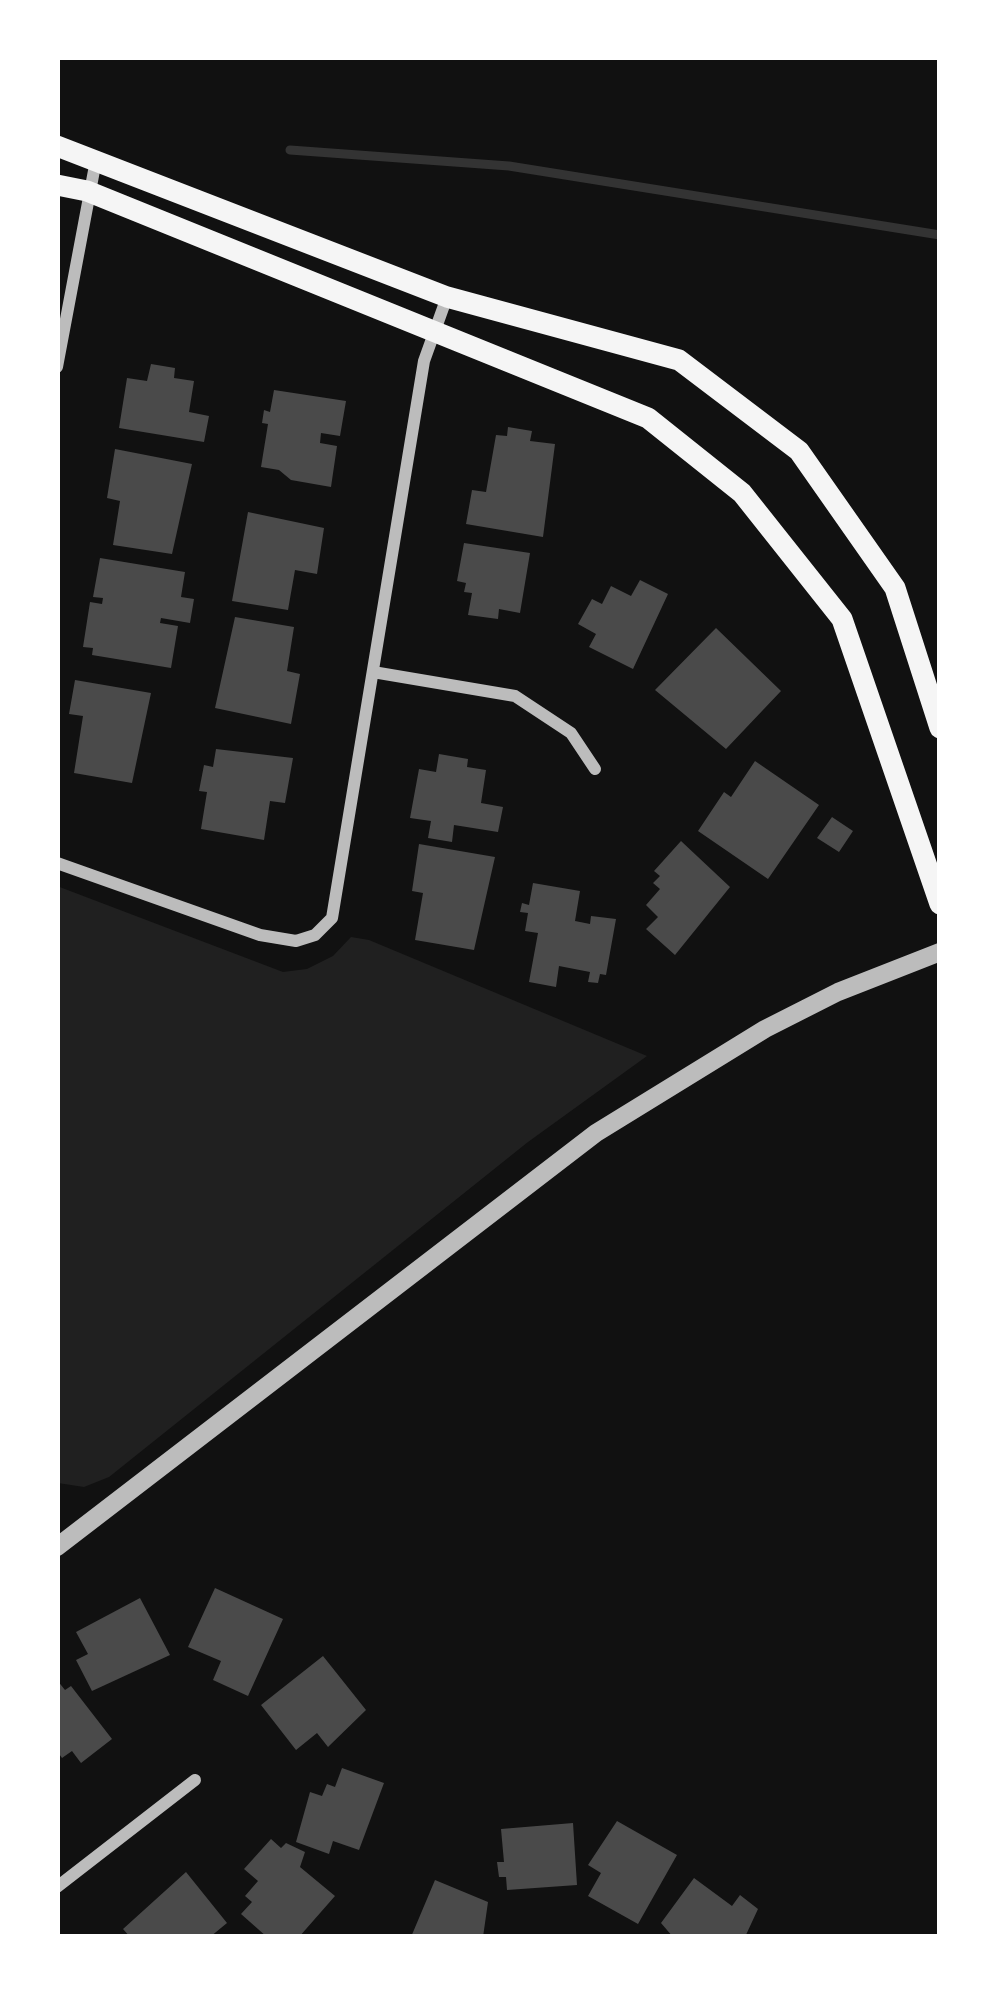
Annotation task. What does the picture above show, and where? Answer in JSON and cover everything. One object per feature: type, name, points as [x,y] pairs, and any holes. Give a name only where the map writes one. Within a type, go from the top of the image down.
[{"type":"main road","points":[[57,146],[446,297],[679,360],[799,451],[895,588],[940,728]]},
{"type":"main road","points":[[57,185],[86,191],[648,418],[742,493],[842,619],[940,904]]},
{"type":"street","points":[[57,367],[86,191],[96,160]]},
{"type":"street","points":[[57,862],[260,935],[296,941],[314,935],[332,918],[424,361],[446,297]]},
{"type":"street","points":[[373,672],[515,696],[571,733],[596,769]]},
{"type":"street","points":[[59,1542],[596,1133],[765,1029],[838,992],[940,952]]},
{"type":"street","points":[[57,1887],[195,1780]]},
{"type":"shaded area","points":[[57,886],[283,972],[307,969],[333,956],[351,937],[369,940],[647,1056],[528,1142],[109,1477],[84,1487],[58,1483]]},
{"type":"building","points":[[151,364],[175,368],[174,378],[194,381],[189,412],[209,416],[204,442],[119,428],[127,378],[147,381]]},
{"type":"building","points":[[274,390],[346,401],[340,436],[321,433],[320,443],[337,446],[331,487],[291,480],[279,470],[261,467],[268,424],[262,423],[264,410],[270,412]]},
{"type":"building","points":[[508,427],[532,431],[530,441],[555,444],[543,537],[466,524],[472,490],[486,492],[496,435],[507,436]]},
{"type":"building","points":[[115,449],[192,464],[172,554],[113,545],[120,501],[107,498]]},
{"type":"building","points":[[248,512],[324,528],[317,574],[295,570],[288,610],[232,601]]},
{"type":"building","points":[[464,543],[530,553],[520,613],[499,609],[498,619],[468,615],[472,593],[464,592],[466,583],[457,581]]},
{"type":"building","points":[[100,558],[185,572],[181,597],[194,599],[190,623],[161,618],[160,623],[178,626],[171,668],[92,655],[93,648],[83,647],[90,602],[102,604],[103,598],[93,597]]},
{"type":"building","points":[[640,580],[668,594],[633,669],[589,647],[596,634],[578,624],[592,599],[602,604],[611,586],[631,596]]},
{"type":"building","points":[[235,617],[294,627],[287,671],[300,674],[291,724],[215,708]]},
{"type":"building","points":[[716,628],[781,691],[726,749],[655,690]]},
{"type":"building","points":[[75,680],[151,693],[132,783],[74,773],[83,716],[69,714]]},
{"type":"building","points":[[216,749],[293,758],[285,803],[270,801],[264,840],[201,829],[207,792],[199,791],[204,765],[213,767]]},
{"type":"building","points":[[439,754],[468,759],[467,767],[486,770],[481,803],[503,807],[498,832],[454,825],[452,842],[428,838],[431,821],[410,818],[419,769],[436,772]]},
{"type":"building","points":[[755,761],[819,805],[768,879],[698,831],[724,792],[731,797]]},
{"type":"building","points":[[832,817],[853,831],[839,852],[817,838]]},
{"type":"building","points":[[681,841],[730,887],[675,955],[646,929],[658,917],[646,905],[660,889],[653,883],[660,876],[654,871]]},
{"type":"building","points":[[419,844],[495,857],[474,950],[415,940],[423,893],[412,891]]},
{"type":"building","points":[[533,883],[580,891],[575,921],[590,924],[591,916],[616,919],[606,975],[600,974],[598,983],[588,982],[590,972],[559,966],[556,987],[529,982],[538,933],[525,931],[528,913],[520,912],[522,903],[529,905]]},
{"type":"building","points":[[215,1588],[283,1619],[248,1696],[213,1680],[221,1661],[188,1647]]},
{"type":"building","points":[[140,1598],[170,1655],[92,1691],[76,1660],[88,1654],[76,1632]]},
{"type":"building","points":[[323,1656],[366,1710],[328,1747],[317,1733],[296,1750],[261,1705]]},
{"type":"building","points":[[57,1680],[65,1690],[71,1686],[112,1739],[81,1763],[72,1751],[62,1758],[57,1751]]},
{"type":"building","points":[[342,1768],[384,1783],[359,1850],[333,1841],[329,1854],[296,1842],[310,1792],[322,1796],[327,1784],[335,1787]]},
{"type":"building","points":[[617,1821],[677,1855],[638,1924],[588,1896],[601,1873],[588,1865]]},
{"type":"building","points":[[573,1823],[577,1885],[507,1890],[497,1862],[504,1862],[501,1829]]},
{"type":"building","points":[[271,1839],[281,1848],[286,1843],[305,1852],[300,1867],[335,1896],[299,1937],[267,1937],[241,1914],[252,1902],[245,1896],[258,1881],[244,1869]]},
{"type":"building","points":[[186,1872],[227,1923],[210,1937],[130,1937],[123,1929]]},
{"type":"building","points":[[694,1878],[732,1906],[740,1895],[758,1909],[745,1937],[673,1937],[661,1923]]},
{"type":"building","points":[[435,1880],[488,1902],[483,1937],[411,1937]]},
{"type":"waterway","points":[[290,150],[509,166],[940,235]]}]
